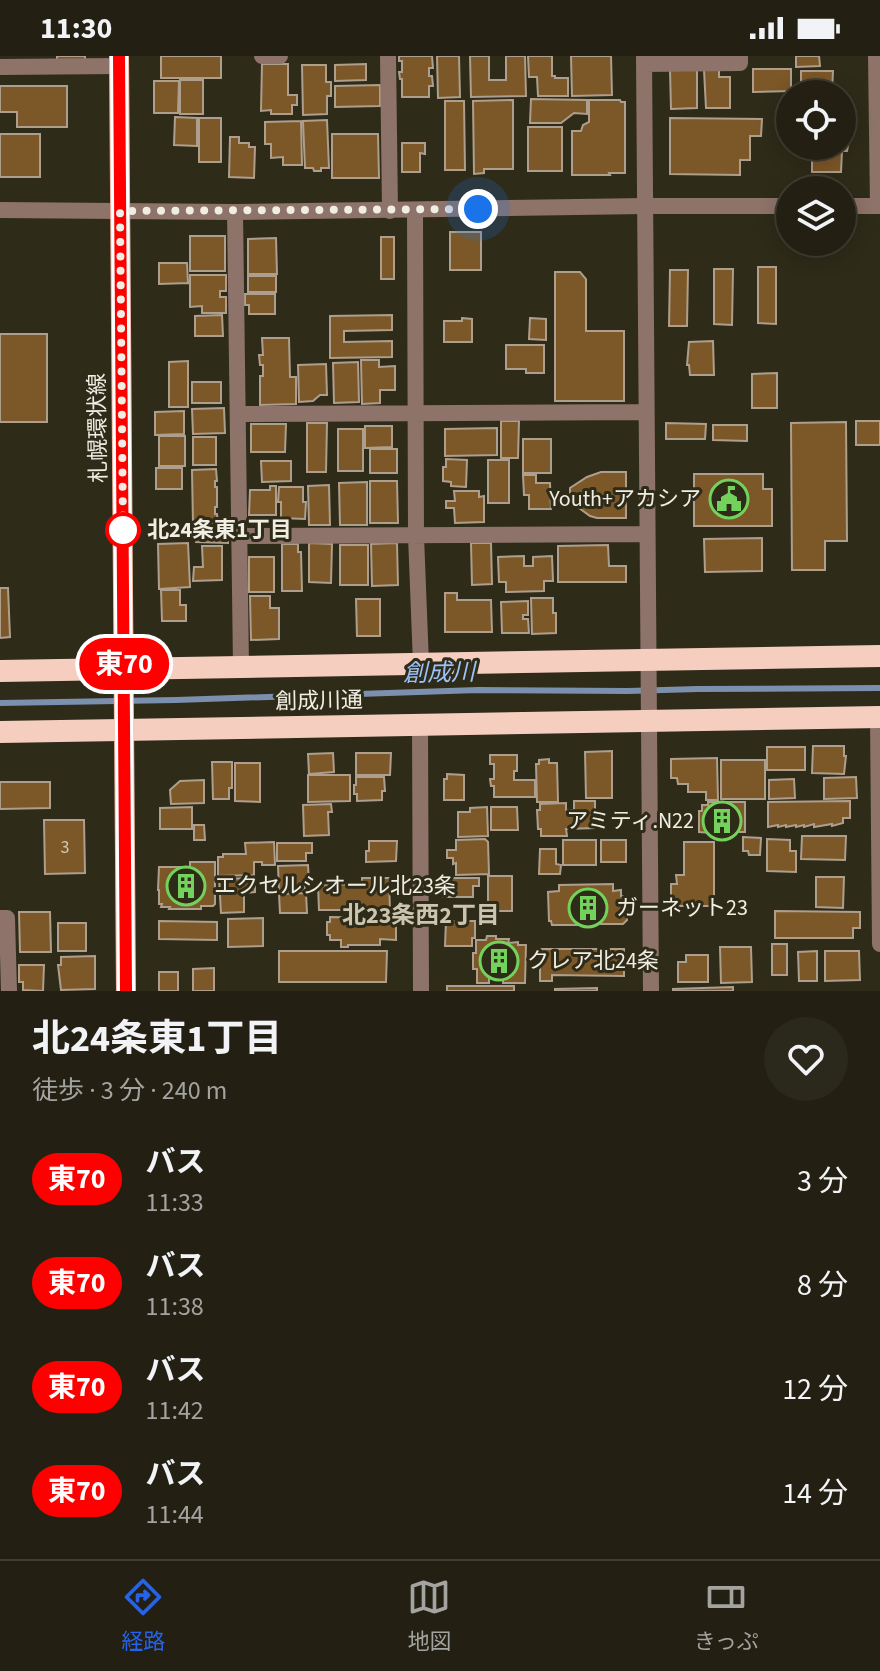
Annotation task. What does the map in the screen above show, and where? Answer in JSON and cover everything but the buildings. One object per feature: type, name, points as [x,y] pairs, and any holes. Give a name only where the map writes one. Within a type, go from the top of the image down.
[{"type":"highway","name":"創成川通","points":[[0,671],[124,677],[241,667],[421,664],[648,668],[880,656]]},
{"type":"highway","name":"創成川通","points":[[0,732],[124,725],[420,725],[648,713],[879,717]]},
{"type":"main road","name":"札幌環状線","points":[[119,61],[126,991]]},
{"type":"street","points":[[262,56],[280,56]]},
{"type":"street","points":[[388,56],[390,211]]},
{"type":"street","points":[[651,991],[644,60],[740,63],[740,56]]},
{"type":"street","points":[[856,206],[879,206],[876,56]]},
{"type":"street","points":[[0,67],[119,61]]},
{"type":"street","points":[[0,210],[235,212],[776,206]]},
{"type":"street","points":[[415,210],[416,536],[421,664]]},
{"type":"street","points":[[235,212],[241,667]]},
{"type":"street","points":[[238,414],[646,412]]},
{"type":"street","points":[[240,536],[647,534]]},
{"type":"street","points":[[879,717],[880,944]]},
{"type":"street","points":[[420,725],[421,991]]},
{"type":"street","points":[[0,918],[7,918],[9,991]]},
{"type":"waterway","name":"創成川","points":[[0,703],[478,690],[880,688]]},
{"type":"bus line","name":"東70","points":[[119,56],[126,991]]},
{"type":"place","name":"Youth+アカシア","points":[[729,499]]},
{"type":"place","name":"北24条東1丁目","points":[[123,530]]},
{"type":"place","name":"アミティ.N22","points":[[722,821]]},
{"type":"place","name":"エクセルシオール北23条","points":[[186,886]]},
{"type":"place","name":"ガーネット23","points":[[588,908]]},
{"type":"place","name":"クレア北24条","points":[[499,961]]},
{"type":"district","name":"北23条西2丁目","points":[[421,915]]},
{"type":"route","points":[[123,530],[120,211],[478,209]]}]
